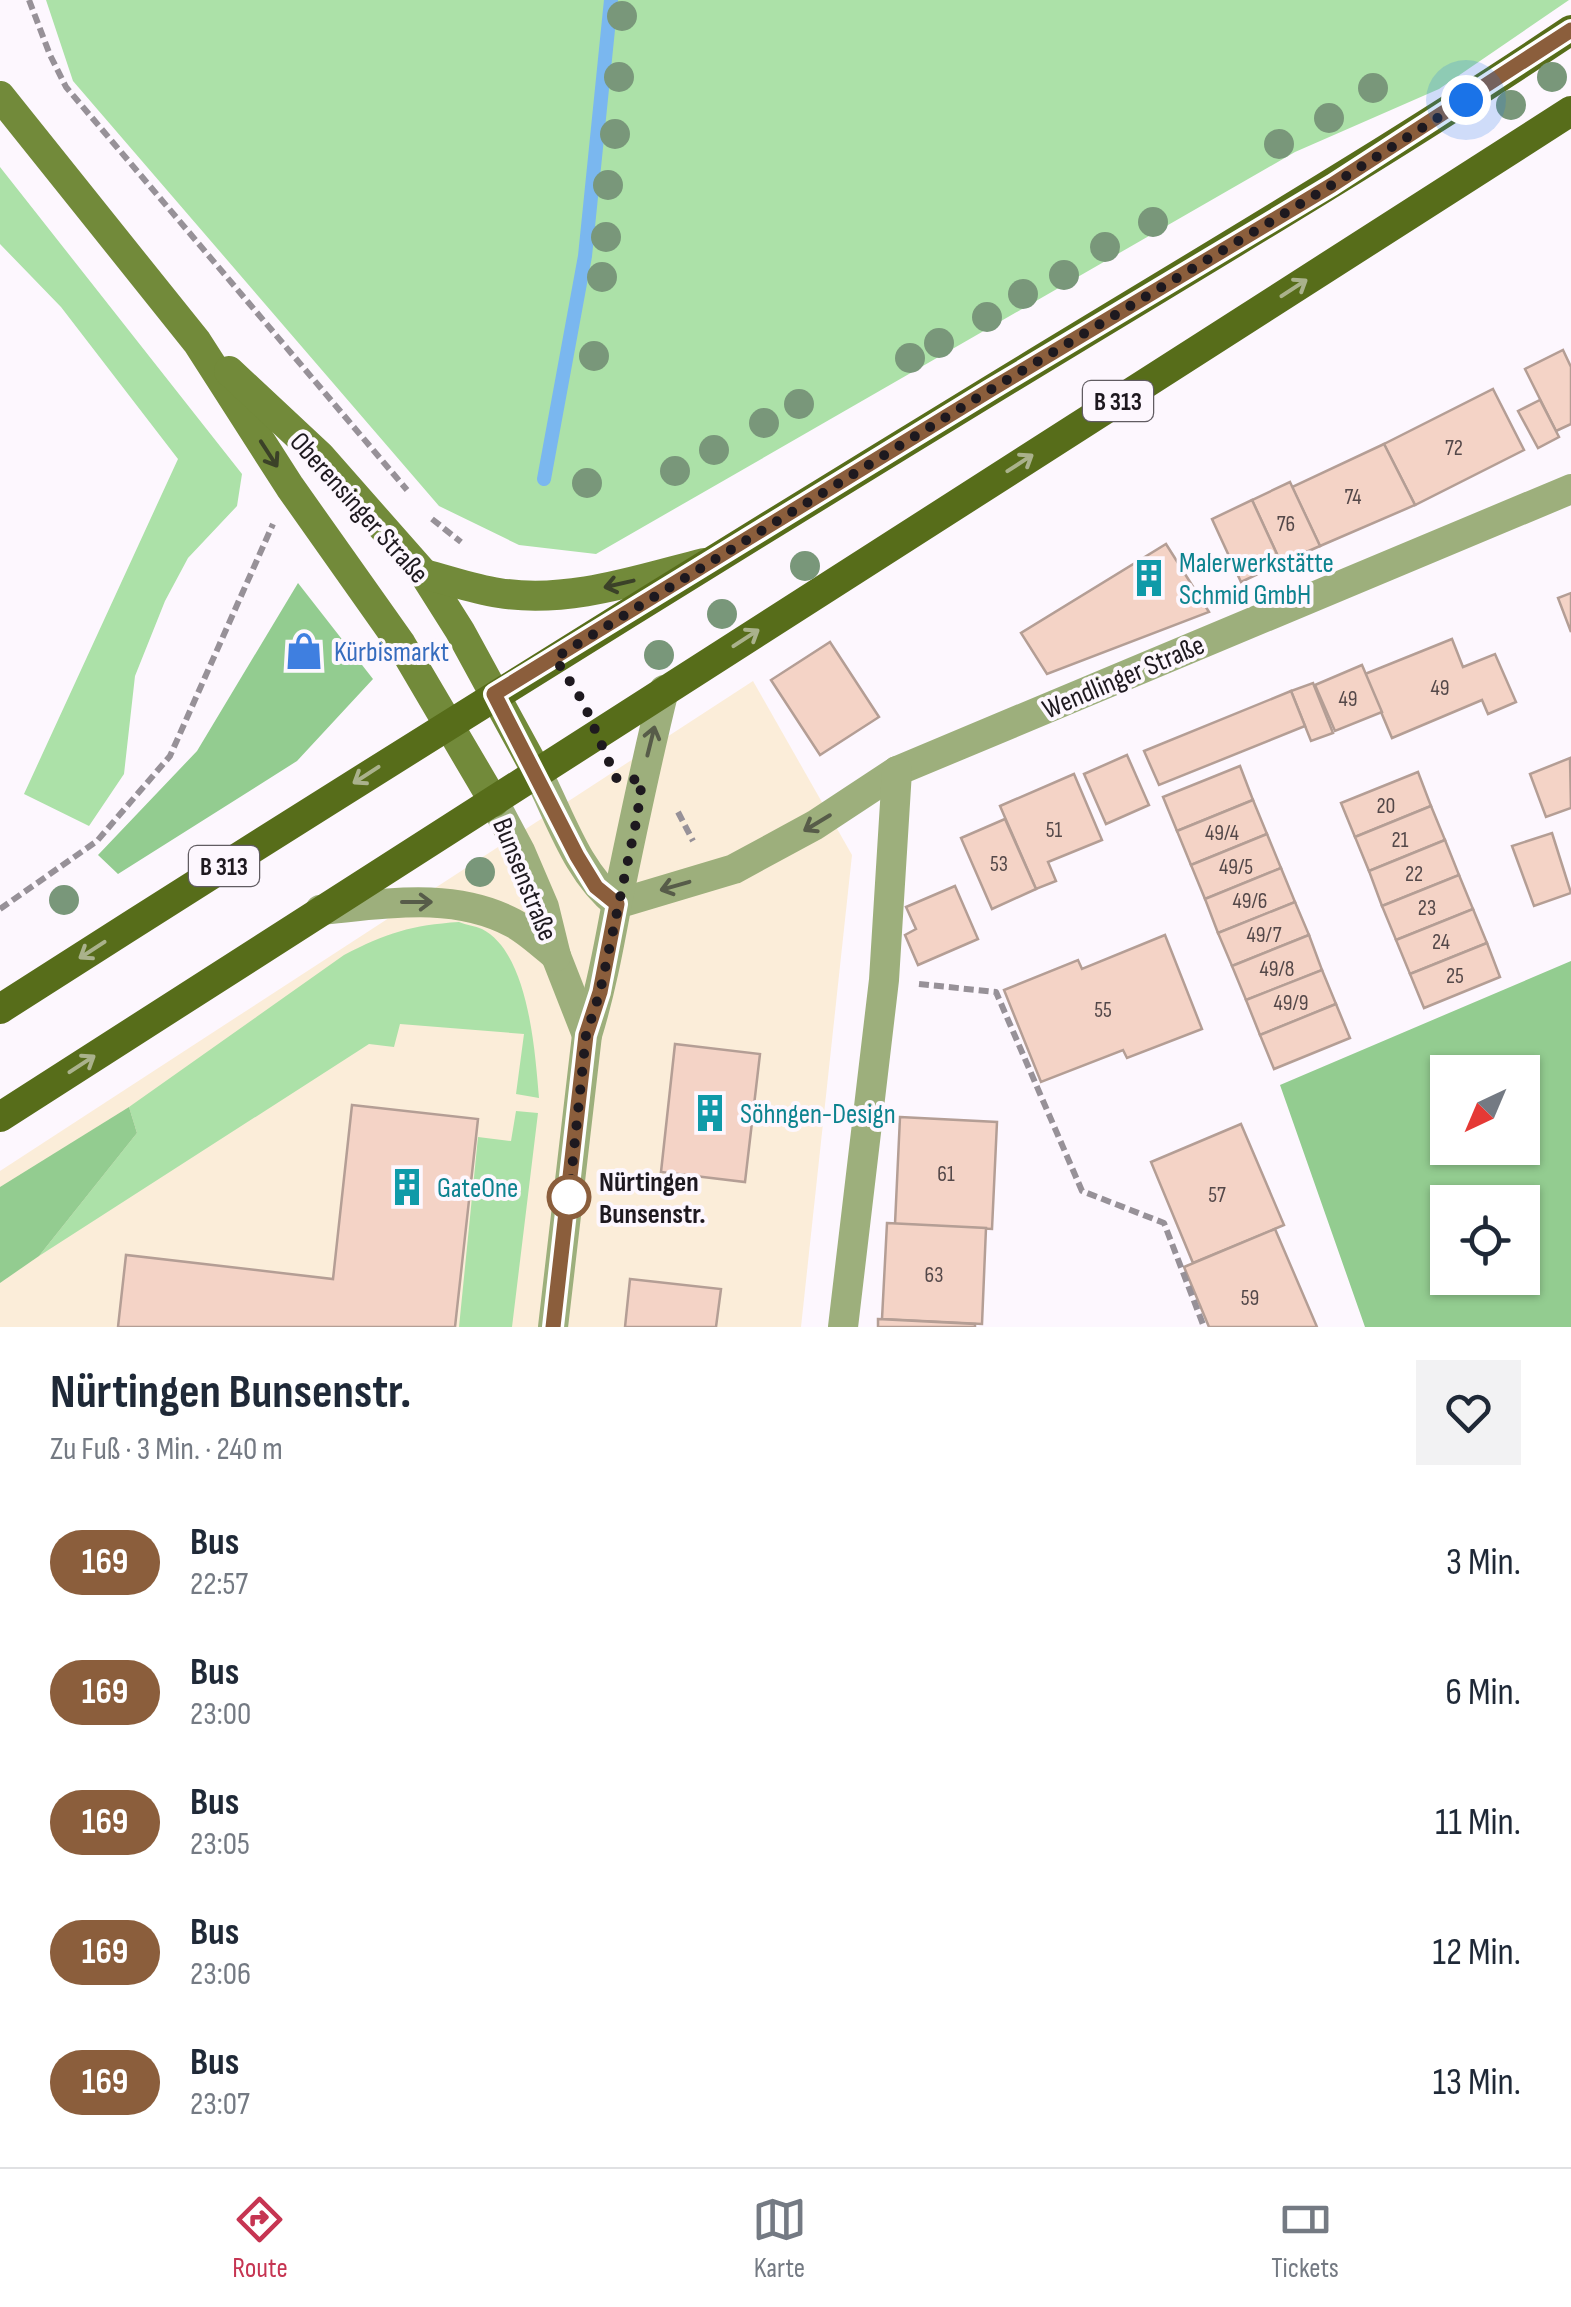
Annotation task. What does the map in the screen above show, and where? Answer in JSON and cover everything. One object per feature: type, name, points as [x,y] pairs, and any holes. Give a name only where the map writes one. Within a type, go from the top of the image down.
[{"type":"main road","name":"B 313","points":[[0,1009],[494,694],[1332,185],[1571,30]]},
{"type":"main road","name":"B 313","points":[[0,1117],[1571,111]]},
{"type":"street","name":"Oberensinger Straße","points":[[0,96],[197,342],[290,487],[401,644],[494,802]]},
{"type":"street","name":"Oberensinger Straße","points":[[197,342],[320,456],[424,574],[460,631],[538,774]]},
{"type":"street","name":"Wendlinger Straße","points":[[617,904],[734,869],[815,825],[896,771],[1571,489]]},
{"type":"street","points":[[424,574],[497,593],[556,596],[714,560]]},
{"type":"street","name":"Bunsenstraße","points":[[553,1327],[586,1035],[600,992],[664,690]]},
{"type":"street","points":[[842,1327],[884,980],[896,771]]},
{"type":"street","name":"Bunsenstraße","points":[[538,774],[586,872],[596,887],[617,904]]},
{"type":"street","name":"Bunsenstraße","points":[[494,802],[544,907],[556,956],[586,1035]]},
{"type":"street","name":"Bunsenstraße","points":[[320,910],[416,901],[469,906],[514,923],[556,956]]},
{"type":"path","points":[[29,0],[66,87],[414,498]]},
{"type":"path","points":[[0,909],[97,841],[170,756],[290,487]]},
{"type":"path","points":[[424,510],[462,543]]},
{"type":"path","points":[[642,780],[678,786],[678,816],[692,840],[716,849],[734,869]]},
{"type":"path","points":[[884,980],[996,992],[1082,1191],[1164,1223],[1204,1327]]},
{"type":"shaded area","points":[[753,681],[852,855],[801,1327],[0,1327],[0,1171]]},
{"type":"green space","points":[[46,0],[1569,0],[1439,89],[1295,152],[596,554],[519,545],[439,506],[73,81]]},
{"type":"green space","points":[[0,167],[242,474],[237,506],[188,558],[165,601],[135,676],[124,774],[89,826],[24,794],[178,459],[61,307],[0,244]]},
{"type":"green space","points":[[298,583],[373,679],[297,761],[118,874],[98,855],[197,751]]},
{"type":"green space","points":[[459,922],[482,929],[498,941],[520,981],[527,1005],[539,1098],[516,1094],[524,1034],[400,1024],[394,1047],[369,1044],[39,1256],[137,1133],[129,1107],[344,955],[400,931]]},
{"type":"green space","points":[[1571,961],[1571,1327],[1365,1327],[1280,1085]]},
{"type":"green space","points":[[129,1107],[137,1133],[39,1256],[0,1283],[0,1187]]},
{"type":"green space","points":[[516,1111],[538,1113],[512,1327],[459,1327],[478,1137],[511,1141]]},
{"type":"building","points":[[1563,350],[1571,367],[1571,424],[1556,431],[1525,369]]},
{"type":"building","points":[[1493,389],[1524,450],[1415,505],[1384,444]]},
{"type":"building","points":[[1540,400],[1559,437],[1538,448],[1518,411]]},
{"type":"building","points":[[1384,444],[1415,505],[1320,546],[1292,487]]},
{"type":"building","points":[[1290,482],[1320,546],[1281,563],[1252,500]]},
{"type":"building","points":[[1252,500],[1281,563],[1241,582],[1212,519]]},
{"type":"building","name":"Malerwerkstätte Schmid GmbH","points":[[1166,544],[1209,612],[1047,674],[1021,633]]},
{"type":"building","points":[[1571,593],[1571,632],[1558,598]]},
{"type":"building","points":[[1452,639],[1463,667],[1495,654],[1516,702],[1488,714],[1482,700],[1392,738],[1365,674]]},
{"type":"building","points":[[830,642],[879,717],[820,755],[771,680]]},
{"type":"building","points":[[1362,665],[1382,712],[1335,731],[1315,685]]},
{"type":"building","points":[[1313,683],[1333,733],[1311,741],[1291,691]]},
{"type":"building","points":[[1291,691],[1305,726],[1159,785],[1144,751]]},
{"type":"building","points":[[1127,755],[1149,805],[1106,824],[1084,774]]},
{"type":"building","points":[[1570,758],[1571,808],[1546,817],[1530,774]]},
{"type":"building","points":[[1240,766],[1253,800],[1177,831],[1163,797]]},
{"type":"building","points":[[1418,772],[1431,806],[1355,837],[1341,803]]},
{"type":"building","points":[[1074,774],[1102,840],[1048,862],[1056,881],[1036,889],[1000,806]]},
{"type":"building","points":[[1253,800],[1267,834],[1191,865],[1177,831]]},
{"type":"building","points":[[1431,806],[1445,840],[1369,871],[1355,837]]},
{"type":"building","points":[[1005,819],[1036,889],[992,909],[961,838]]},
{"type":"building","points":[[1552,833],[1571,893],[1534,906],[1512,846]]},
{"type":"building","points":[[1267,834],[1281,868],[1205,899],[1191,865]]},
{"type":"building","points":[[1445,840],[1459,875],[1382,906],[1369,871]]},
{"type":"building","points":[[1281,868],[1295,902],[1218,933],[1205,899]]},
{"type":"building","points":[[1459,875],[1473,909],[1396,940],[1382,906]]},
{"type":"building","points":[[955,886],[978,939],[918,965],[905,935],[916,929],[906,907]]},
{"type":"building","points":[[1295,902],[1309,935],[1232,966],[1218,933]]},
{"type":"building","points":[[1473,909],[1487,943],[1410,974],[1396,940]]},
{"type":"building","points":[[1165,935],[1202,1029],[1127,1058],[1123,1050],[1041,1082],[1004,990],[1078,960],[1082,969]]},
{"type":"building","points":[[1309,935],[1322,970],[1246,1000],[1232,966]]},
{"type":"building","points":[[1487,943],[1500,977],[1424,1008],[1410,974]]},
{"type":"building","points":[[1322,970],[1336,1004],[1260,1035],[1246,1000]]},
{"type":"building","points":[[1336,1004],[1350,1038],[1274,1069],[1260,1035]]},
{"type":"building","name":"Söhngen-Design","points":[[675,1044],[760,1054],[745,1182],[661,1172]]},
{"type":"building","name":"GateOne","points":[[352,1105],[478,1119],[455,1327],[118,1327],[126,1255],[333,1279]]},
{"type":"building","points":[[900,1117],[997,1122],[992,1229],[895,1224]]},
{"type":"building","points":[[1241,1124],[1284,1225],[1193,1263],[1151,1162]]},
{"type":"building","points":[[887,1223],[986,1228],[982,1324],[882,1319]]},
{"type":"building","points":[[1275,1229],[1317,1327],[1209,1327],[1184,1267]]},
{"type":"building","points":[[630,1279],[721,1289],[716,1327],[625,1327]]},
{"type":"building","points":[[878,1319],[975,1324],[975,1327],[878,1327]]},
{"type":"waterway","points":[[544,479],[585,256],[611,0]]},
{"type":"bus line","name":"169","points":[[553,1327],[586,1035],[600,992],[617,904],[596,887],[577,856],[494,694],[1332,185],[1571,30]]},
{"type":"place","name":"Malerwerkstätte Schmid GmbH","points":[[1149,578]]},
{"type":"place","name":"Kürbismarkt","points":[[304,651]]},
{"type":"place","name":"Söhngen-Design","points":[[710,1113]]},
{"type":"place","name":"GateOne","points":[[407,1187]]},
{"type":"place","name":"Nürtingen Bunsenstr.","points":[[569,1197]]},
{"type":"route","points":[[569,1197],[586,1035],[600,992],[642,780],[616,778],[583,702],[555,658],[1466,100]]}]
